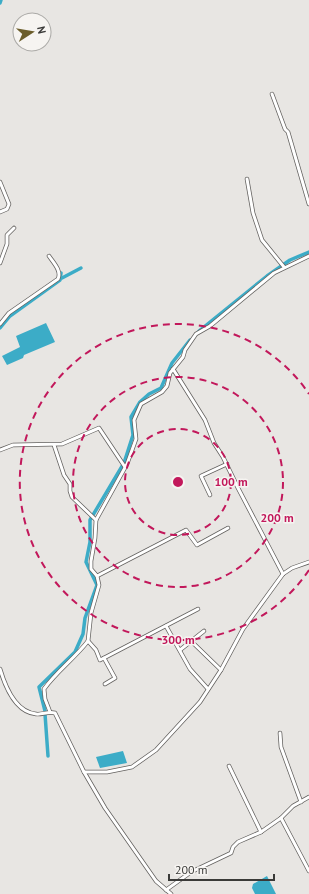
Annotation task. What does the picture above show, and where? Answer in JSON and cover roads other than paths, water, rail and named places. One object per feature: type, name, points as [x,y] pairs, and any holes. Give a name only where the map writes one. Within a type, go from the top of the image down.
[{"type":"street","points":[[272,94],[285,129],[288,132],[309,204]]},
{"type":"street","points":[[247,179],[253,213],[262,240],[284,267]]},
{"type":"street","points":[[0,182],[9,204],[7,209],[0,212]]},
{"type":"street","points":[[304,190],[309,188]]},
{"type":"street","points":[[0,263],[7,244],[7,235],[14,228]]},
{"type":"street","points":[[0,324],[9,313],[58,279],[60,276],[49,256]]},
{"type":"street","points":[[50,712],[45,699],[44,689],[55,674],[76,657],[88,641],[91,613],[98,591],[97,576],[91,569],[95,538],[95,519],[124,466],[136,439],[134,426],[137,412],[141,404],[162,392],[167,386],[170,373],[183,357],[185,350],[196,334],[210,326],[252,290],[284,267],[309,256]]},
{"type":"street","points":[[173,369],[205,420],[214,443],[283,574]]},
{"type":"street","points":[[0,450],[13,445],[54,445],[72,441],[99,428],[124,466]]},
{"type":"street","points":[[54,445],[64,475],[70,484],[72,497],[88,514],[95,519]]},
{"type":"street","points":[[210,495],[201,476],[226,464]]},
{"type":"street","points":[[97,576],[186,530],[197,545],[228,528]]},
{"type":"street","points":[[84,772],[107,772],[132,767],[156,750],[200,702],[221,670],[243,629],[283,574],[292,568],[309,562]]},
{"type":"street","points":[[88,641],[96,650],[100,660],[198,609]]},
{"type":"street","points":[[166,626],[190,669],[208,689]]},
{"type":"street","points":[[180,650],[190,640],[204,631]]},
{"type":"street","points":[[190,640],[221,670]]},
{"type":"street","points":[[104,658],[115,678],[105,684]]},
{"type":"street","points":[[0,670],[7,690],[20,707],[36,714],[50,712],[55,713],[84,772],[129,844],[156,881],[171,894]]},
{"type":"street","points":[[280,733],[281,747],[300,802]]},
{"type":"street","points":[[229,766],[261,832]]},
{"type":"street","points":[[166,890],[191,872],[231,853],[233,847],[238,842],[261,832],[300,802],[309,797]]},
{"type":"street","points":[[281,818],[309,871]]},
{"type":"water","points":[[46,323],[55,342],[24,355],[23,358],[7,365],[2,356],[20,347],[16,336]]},
{"type":"water","points":[[123,751],[127,763],[100,768],[96,757]]},
{"type":"water","points":[[267,876],[276,894],[255,894],[252,888],[253,884]]},
{"type":"waterway","points":[[199,331],[267,276],[290,260],[309,252]]},
{"type":"waterway","points":[[62,278],[81,268]]},
{"type":"waterway","points":[[0,328],[10,316],[60,280],[61,273]]},
{"type":"waterway","points":[[45,711],[39,687],[75,652],[83,634],[85,618],[97,585],[86,562],[90,542],[90,520],[124,463],[133,435],[131,417],[140,402],[149,394],[161,388],[172,363],[190,340]]},
{"type":"waterway","points":[[45,714],[48,756]]}]
